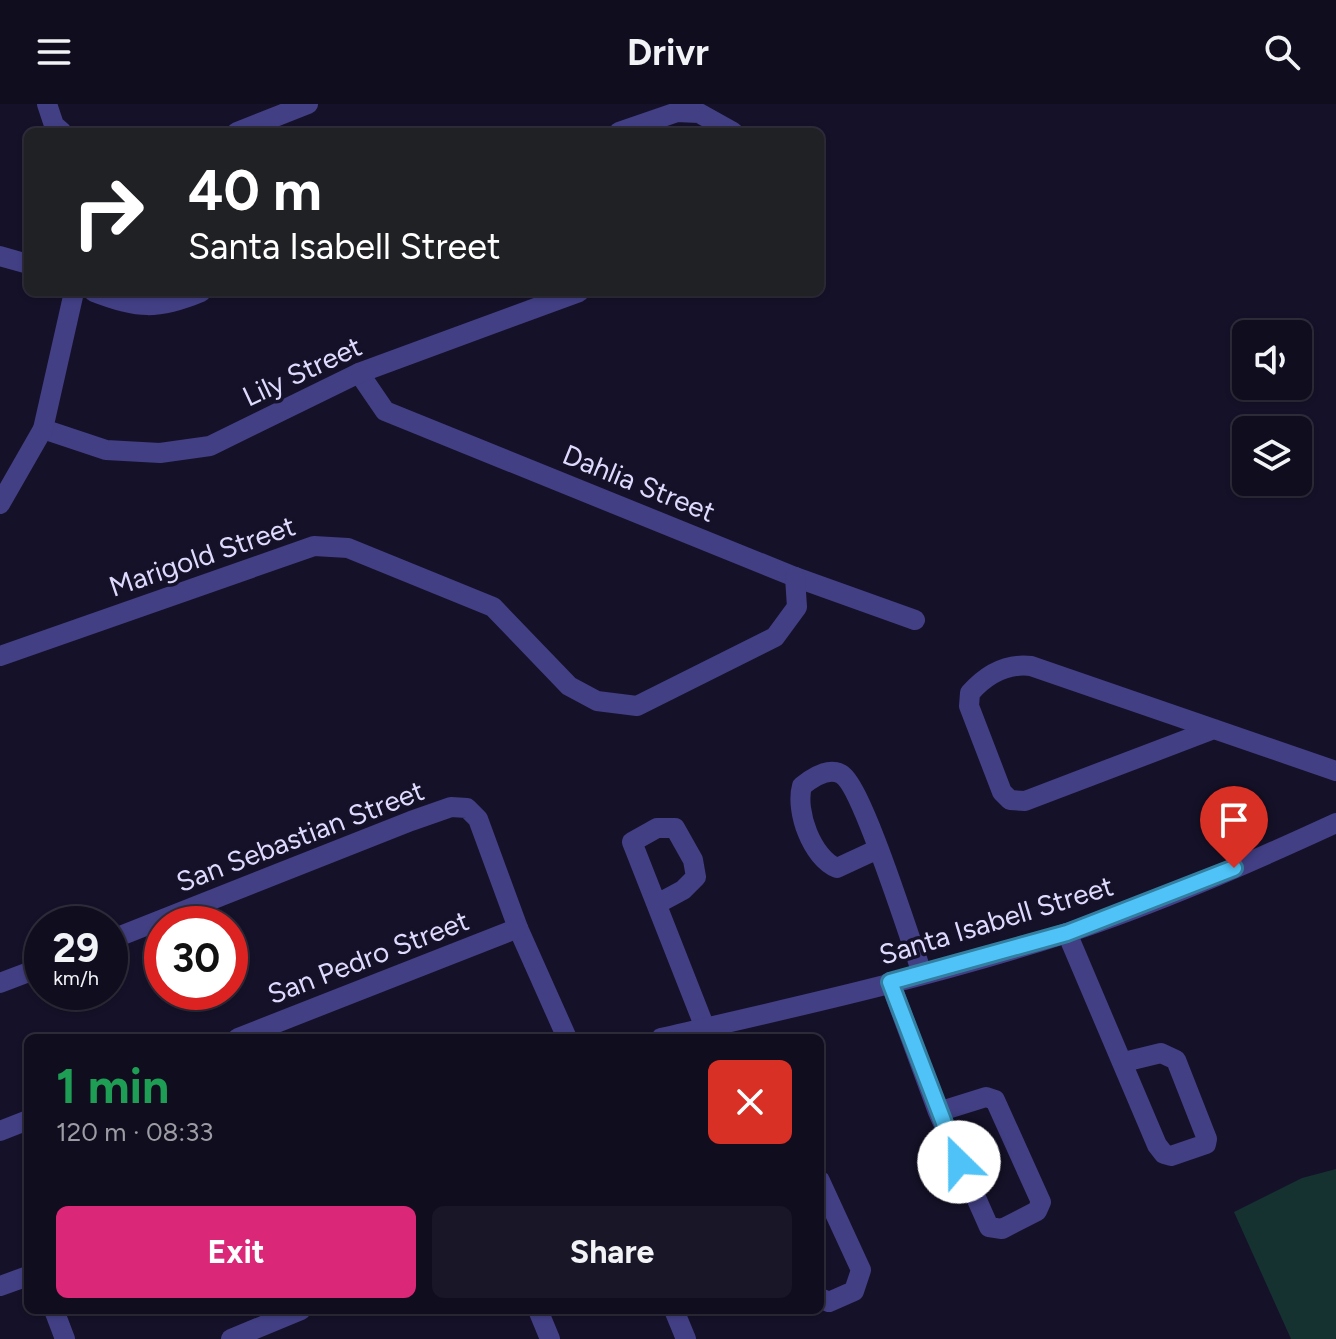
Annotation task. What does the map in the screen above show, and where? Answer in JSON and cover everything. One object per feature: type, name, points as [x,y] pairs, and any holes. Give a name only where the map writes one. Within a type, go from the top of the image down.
[{"type":"street","points":[[47,104],[57,128]]},
{"type":"street","points":[[247,128],[308,104]]},
{"type":"street","points":[[631,128],[677,112],[699,113],[726,128]]},
{"type":"street","points":[[0,256],[24,263]]},
{"type":"street","points":[[0,504],[43,429],[73,296]]},
{"type":"street","points":[[104,296],[127,305],[159,307],[190,296]]},
{"type":"street","name":"Lily Street","points":[[43,429],[106,450],[160,453],[210,446],[359,373],[568,296]]},
{"type":"street","name":"Dahlia Street","points":[[359,373],[385,411],[795,577],[915,620]]},
{"type":"street","name":"Marigold Street","points":[[0,656],[314,546],[348,548],[493,607],[569,686],[597,701],[637,706],[775,637],[797,607],[795,577]]},
{"type":"street","points":[[1214,729],[1025,801],[1010,800],[1002,792],[969,706],[970,693],[982,678],[1016,664],[1031,666],[1214,729],[1336,771]]},
{"type":"street","points":[[878,849],[837,868],[825,863],[813,845],[798,799],[802,786],[826,773],[838,772],[848,780],[878,849],[922,973]]},
{"type":"street","name":"San Sebastian Street","points":[[128,933],[451,807],[467,808],[478,819],[518,928]]},
{"type":"street","name":"Santa Isabell Street","points":[[707,1033],[1067,933],[1262,857],[1336,823]]},
{"type":"street","points":[[657,904],[707,1033]]},
{"type":"street","points":[[518,928],[565,1034]]},
{"type":"street","name":"San Pedro Street","points":[[248,1034],[518,928]]},
{"type":"street","points":[[1067,933],[1164,1154],[1171,1156],[1206,1144],[1207,1139],[1176,1060],[1161,1053],[1124,1062]]},
{"type":"street","points":[[0,983],[24,974]]},
{"type":"street","points":[[890,982],[938,1112],[989,1227],[1002,1229],[1037,1211],[1041,1202],[995,1100],[986,1097],[938,1112]]},
{"type":"street","points":[[0,1131],[24,1122]]},
{"type":"street","points":[[824,1190],[861,1270],[854,1291],[829,1302],[824,1300]]},
{"type":"street","points":[[0,1286],[24,1277]]},
{"type":"street","points":[[56,1314],[65,1339]]},
{"type":"street","points":[[231,1339],[291,1314]]},
{"type":"street","points":[[540,1314],[550,1339]]},
{"type":"street","points":[[676,1314],[686,1339]]},
{"type":"green space","points":[[1336,1169],[1336,1339],[1291,1339],[1234,1212],[1302,1178]]},
{"type":"route","points":[[959,1162],[890,982],[1067,933],[1234,868]]}]
